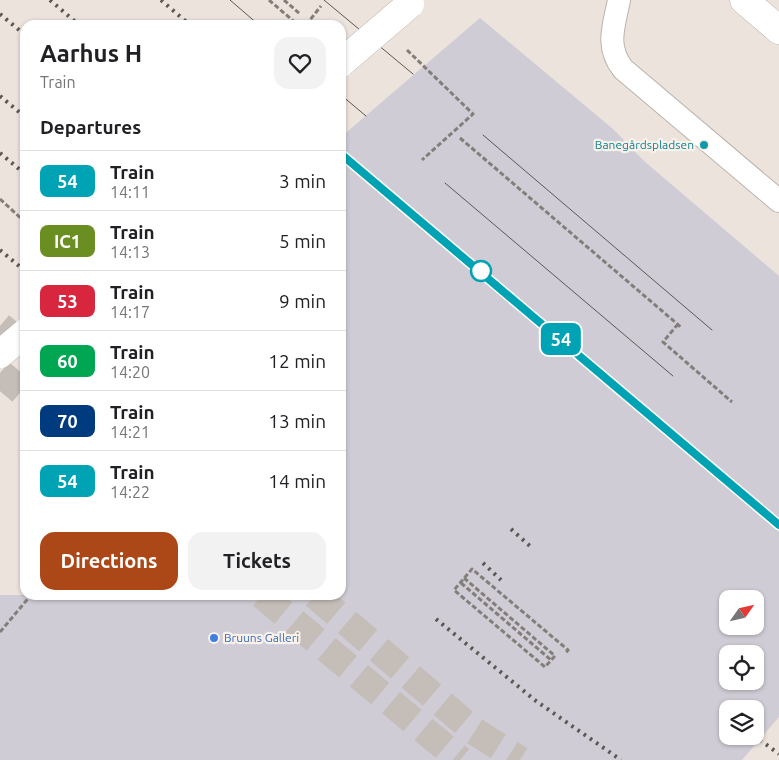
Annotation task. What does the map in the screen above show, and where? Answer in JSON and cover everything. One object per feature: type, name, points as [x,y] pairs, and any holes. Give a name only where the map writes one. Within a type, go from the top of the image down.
[{"type":"street","points":[[744,0],[779,30]]},
{"type":"street","points":[[346,59],[414,1]]},
{"type":"street","points":[[0,354],[20,337]]},
{"type":"lane","points":[[620,0],[612,48],[615,59],[623,69],[779,202]]},
{"type":"path","points":[[269,0],[292,20]]},
{"type":"path","points":[[284,0],[300,14]]},
{"type":"path","points":[[310,20],[321,6]]},
{"type":"path","points":[[422,65],[473,114],[422,160]]},
{"type":"path","points":[[460,138],[682,328]]},
{"type":"path","points":[[0,199],[20,217]]},
{"type":"path","points":[[678,324],[663,342],[732,402]]},
{"type":"path","points":[[464,578],[555,656],[545,667],[454,590],[461,583],[464,578],[472,569],[568,650],[565,654]]},
{"type":"path","points":[[461,583],[551,660]]},
{"type":"path","points":[[0,632],[26,600]]},
{"type":"path","points":[[548,663],[553,667]]},
{"type":"building","points":[[480,18],[613,129],[644,161],[779,276],[779,717],[764,734],[764,700],[719,700],[719,745],[755,745],[742,760],[0,760],[0,595],[20,595],[20,600],[346,600],[346,133]]},
{"type":"tunnel","points":[[0,326],[20,343]]},
{"type":"tunnel","points":[[0,373],[20,390]]},
{"type":"tunnel","points":[[268,600],[460,760]]},
{"type":"tunnel","points":[[321,600],[474,731],[520,760]]},
{"type":"tram line","points":[[230,0],[253,20]]},
{"type":"tram line","points":[[324,0],[413,74]]},
{"type":"tram line","points":[[346,99],[366,116]]},
{"type":"tram line","points":[[483,135],[712,330]]},
{"type":"tram line","points":[[445,183],[673,376]]},
{"type":"railway","points":[[50,0],[73,20]]},
{"type":"railway","points":[[161,0],[184,20]]},
{"type":"railway","points":[[0,14],[20,31]]},
{"type":"railway","points":[[0,96],[20,113]]},
{"type":"railway","points":[[0,153],[20,170]]},
{"type":"railway","points":[[0,250],[20,267]]},
{"type":"railway","points":[[626,394],[644,410]]},
{"type":"railway","points":[[511,529],[530,546]]},
{"type":"railway","points":[[483,563],[501,580]]},
{"type":"railway","points":[[436,619],[536,701],[621,760]]},
{"type":"railway","points":[[764,743],[779,754]]},
{"type":"train","name":"54","points":[[346,158],[779,525]]},
{"type":"place","name":"Banegårdspladsen","points":[[704,145]]},
{"type":"place","name":"Bruuns Galleri","points":[[214,638]]}]
